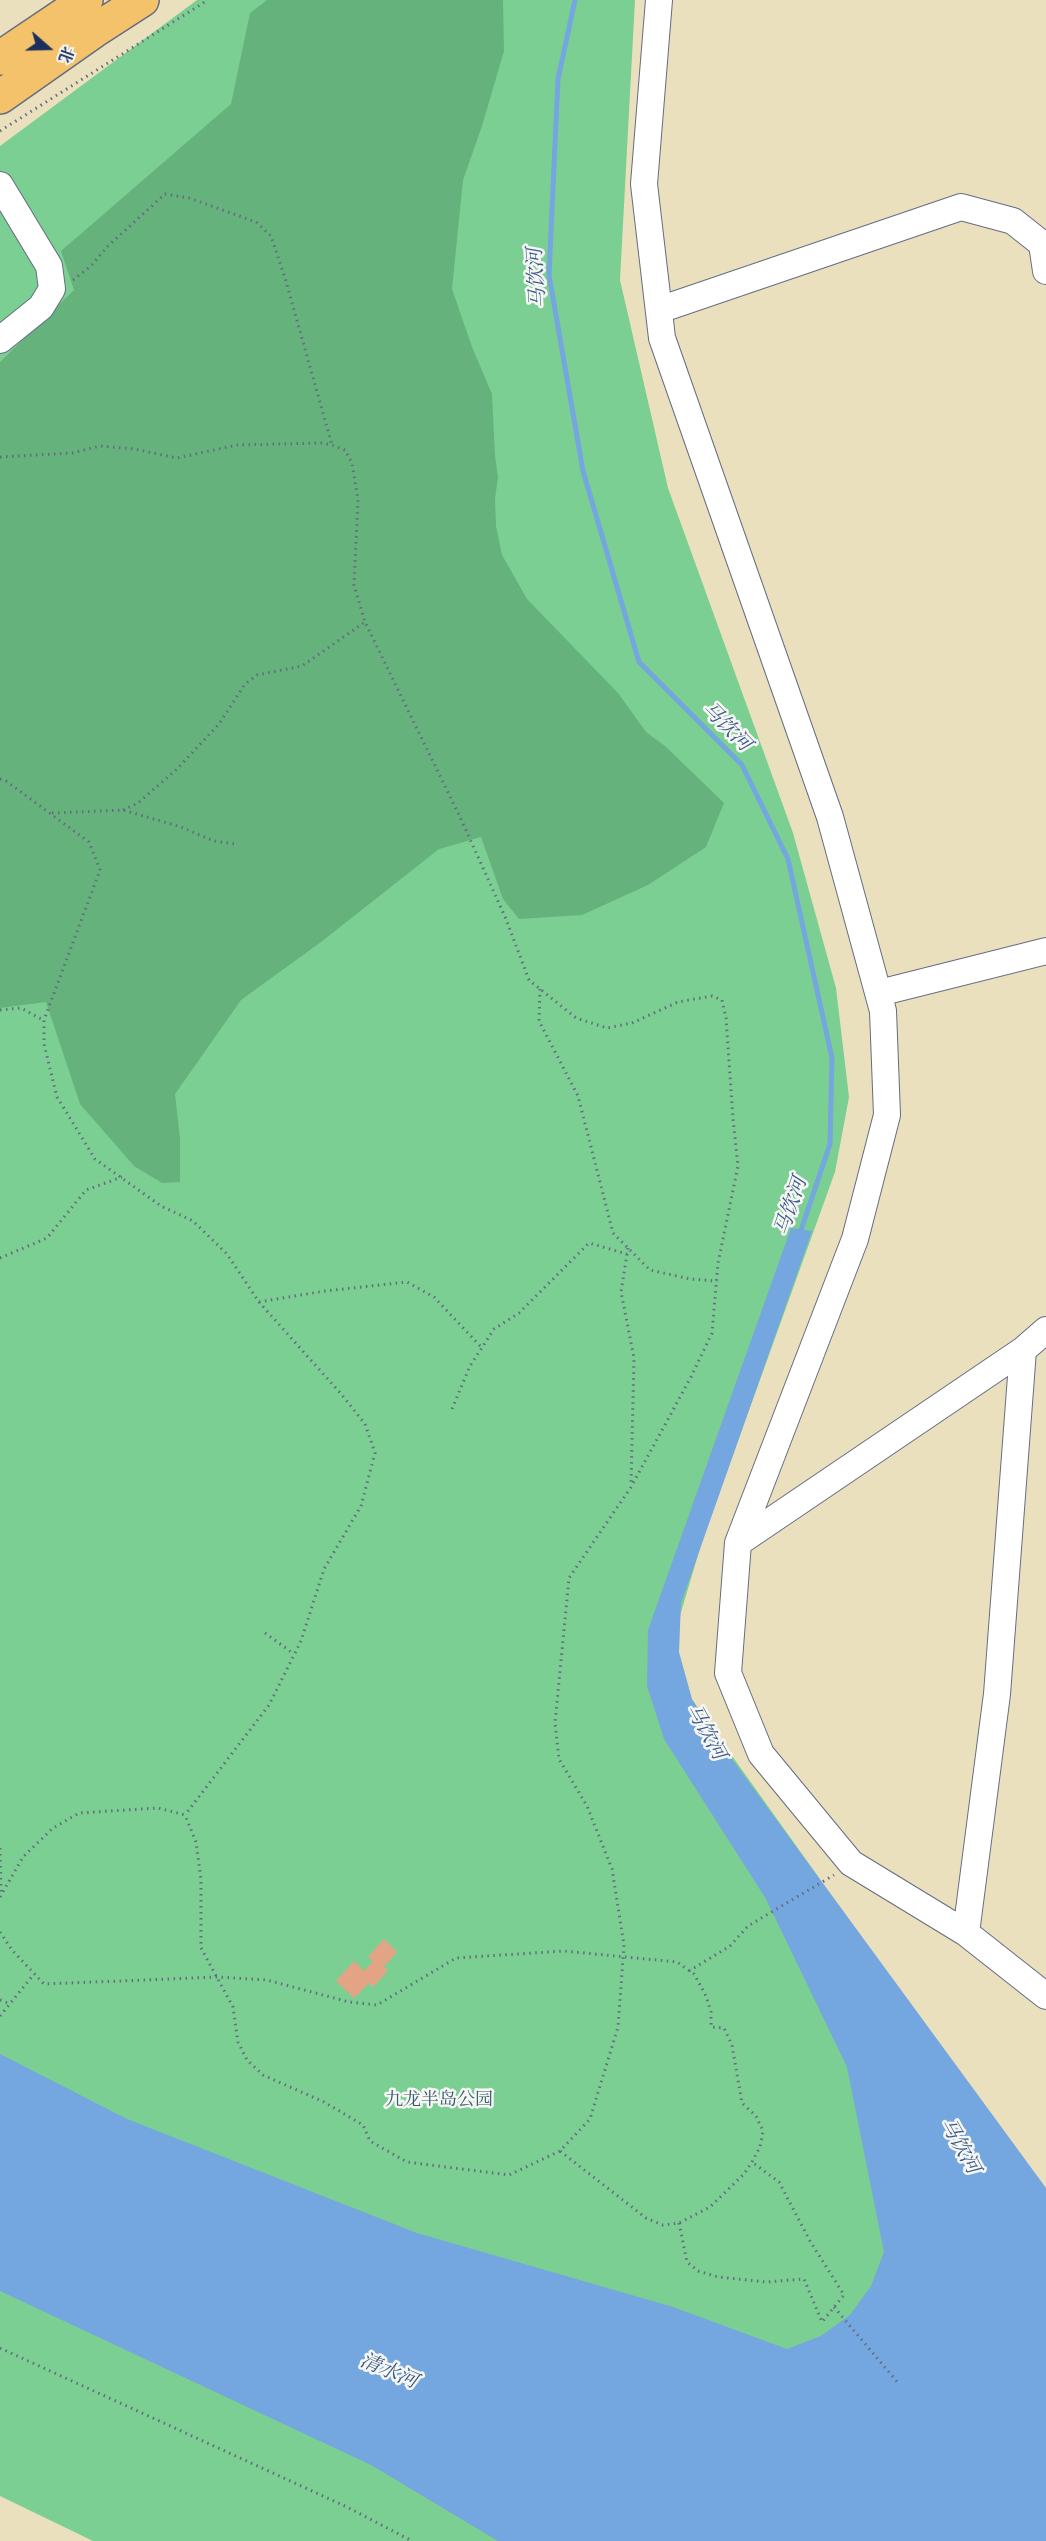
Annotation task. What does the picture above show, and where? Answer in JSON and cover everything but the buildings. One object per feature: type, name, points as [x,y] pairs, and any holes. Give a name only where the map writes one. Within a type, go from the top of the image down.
[{"type":"highway","points":[[0,98],[94,30],[142,0]]},
{"type":"highway","points":[[0,58],[73,3]]},
{"type":"street","points":[[659,0],[644,184],[662,338],[830,817],[883,1011],[887,1114],[855,1239],[738,1543],[728,1673],[761,1754],[851,1863],[966,1933],[1046,1996]]},
{"type":"street","points":[[0,185],[49,266],[52,289],[41,307],[0,340]]},
{"type":"street","points":[[659,310],[961,207],[1013,221],[1042,244],[1046,271]]},
{"type":"street","points":[[879,993],[1046,951]]},
{"type":"street","points":[[738,1543],[1023,1350],[1046,1330]]},
{"type":"street","points":[[966,1933],[997,1694],[1023,1350]]},
{"type":"path","points":[[0,131],[208,0]]},
{"type":"path","points":[[51,279],[73,281],[165,194],[189,198],[256,222],[271,236],[333,445]]},
{"type":"path","points":[[0,457],[72,453],[100,446],[134,449],[177,458],[237,445],[333,445],[345,450],[352,463],[358,500],[354,585],[365,622],[460,817],[506,919],[529,980],[576,1018],[608,1028],[632,1023],[678,1002],[712,996],[722,1000],[726,1018],[738,1166],[725,1222],[712,1333],[631,1487],[569,1578],[555,1724],[559,1759],[586,1806],[612,1869],[624,1946],[618,2028],[590,2119],[560,2151],[509,2175],[407,2162],[370,2141],[363,2125],[324,2102],[263,2075],[247,2060],[238,2042],[232,2007],[201,1948],[201,1879],[196,1842],[185,1815]]},
{"type":"path","points":[[123,810],[138,803],[177,769],[219,724],[245,684],[257,675],[302,666],[365,622]]},
{"type":"path","points":[[0,779],[6,781],[89,842],[100,870],[44,1020],[45,1044],[57,1097],[95,1160],[161,1206],[193,1221],[227,1254],[259,1302],[342,1395],[364,1424],[375,1453],[361,1506],[324,1569],[301,1641],[269,1705],[185,1815]]},
{"type":"path","points":[[50,814],[123,810],[181,827],[214,841],[235,844]]},
{"type":"path","points":[[540,989],[539,1021],[578,1096],[613,1233],[650,1270],[690,1279],[717,1281]]},
{"type":"path","points":[[0,1010],[21,1008],[44,1020]]},
{"type":"path","points":[[0,1258],[47,1238],[86,1190],[122,1178]]},
{"type":"path","points":[[452,1409],[470,1366],[494,1329],[519,1313],[589,1243],[627,1254]]},
{"type":"path","points":[[628,1248],[621,1292],[634,1358],[631,1487]]},
{"type":"path","points":[[259,1302],[326,1291],[407,1282],[434,1297],[482,1348]]},
{"type":"path","points":[[265,1633],[294,1654]]},
{"type":"path","points":[[0,1897],[23,1857],[53,1828],[79,1813],[158,1808],[185,1815]]},
{"type":"path","points":[[0,1848],[0,1897]]},
{"type":"path","points":[[689,1971],[730,1946],[748,1926],[828,1879]]},
{"type":"path","points":[[0,1932],[12,1950],[44,1984],[218,1977],[267,1980],[349,2002],[377,2005],[456,1958],[564,1952],[677,1962],[694,1974],[706,1995],[711,2012],[711,2027],[724,2028],[732,2045],[742,2103],[756,2116],[763,2131],[760,2147],[752,2163],[744,2174],[710,2207],[679,2223],[663,2225],[646,2217],[560,2151]]},
{"type":"path","points":[[0,2016],[34,1974]]},
{"type":"path","points":[[0,2000],[11,2004]]},
{"type":"path","points":[[679,2223],[687,2262],[698,2271],[718,2277],[766,2282],[804,2279],[822,2322],[844,2295],[810,2241],[779,2182],[752,2163]]},
{"type":"path","points":[[834,2307],[899,2384]]},
{"type":"path","points":[[0,2348],[348,2507],[412,2541]]},
{"type":"green space","name":"九龙半岛公园","points":[[197,0],[635,0],[620,280],[668,488],[793,833],[836,988],[849,1097],[835,1172],[704,1535],[673,1639],[685,1690],[1046,2196],[1046,2541],[93,2541],[0,2496],[0,146]]},
{"type":"green space","points":[[267,0],[503,0],[504,51],[463,180],[452,289],[472,347],[492,394],[498,477],[495,499],[496,526],[502,555],[527,599],[618,693],[646,732],[665,746],[724,803],[706,847],[648,885],[582,915],[519,919],[503,899],[481,837],[439,849],[321,942],[241,1000],[175,1094],[180,1139],[180,1182],[162,1183],[134,1166],[80,1104],[46,1002],[0,1008],[0,362],[74,290],[61,251],[231,104],[250,13]]},
{"type":"water","name":"清水河","points":[[791,1228],[812,1231],[681,1603],[679,1652],[692,1699],[718,1740],[1046,2188],[1046,2541],[498,2541],[371,2465],[0,2291],[0,2054],[127,2119],[417,2233],[673,2307],[787,2349],[821,2336],[850,2315],[871,2286],[884,2252],[847,2067],[766,1899],[664,1739],[647,1686],[648,1630]]},
{"type":"waterway","name":"马饮河","points":[[575,0],[558,79],[549,275],[583,471],[639,662],[742,765],[788,859],[832,1058],[830,1144],[799,1236]]}]
